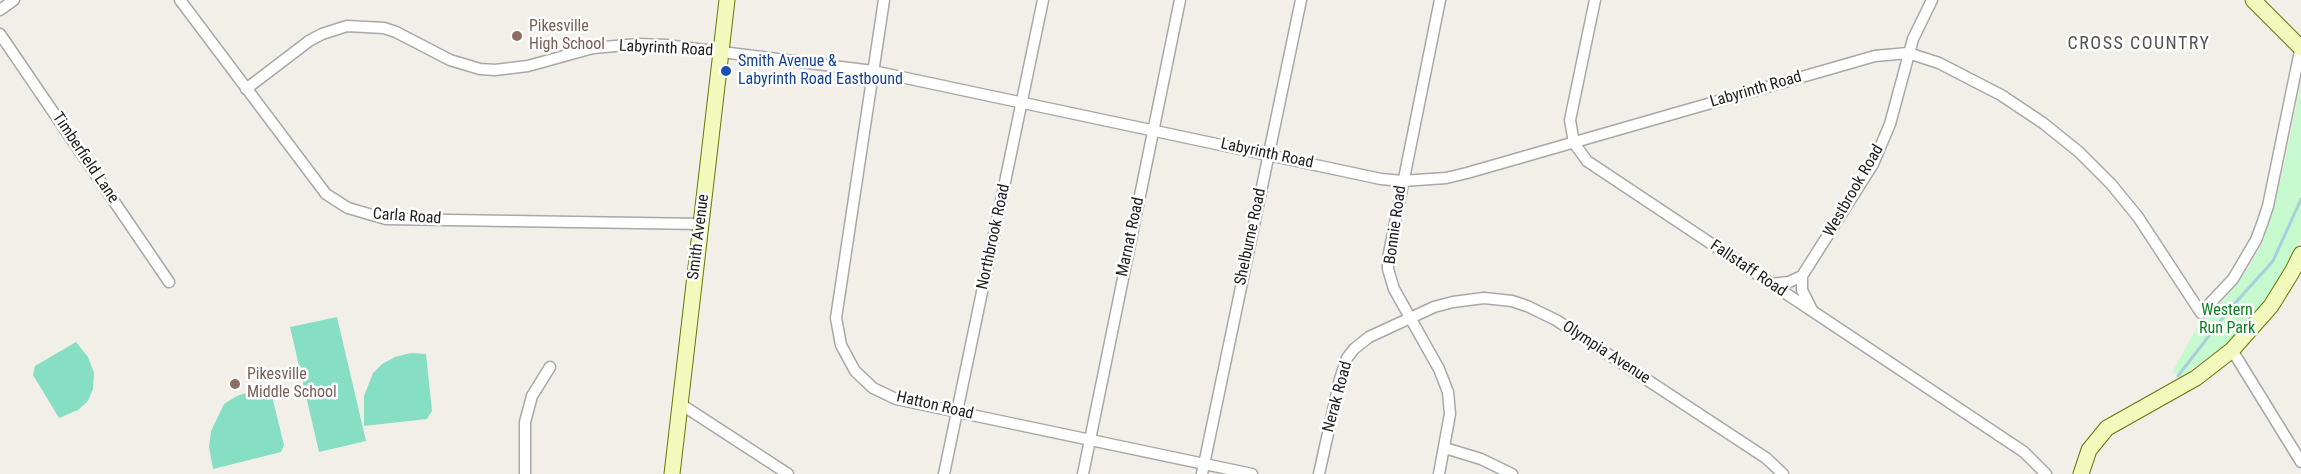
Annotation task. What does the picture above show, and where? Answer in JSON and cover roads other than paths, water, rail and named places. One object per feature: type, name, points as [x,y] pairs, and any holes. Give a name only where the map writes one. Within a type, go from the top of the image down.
[{"type":"main road","name":"Smith Avenue","points":[[672,474],[727,0]]},
{"type":"main road","points":[[2253,0],[2301,47]]},
{"type":"main road","points":[[2081,474],[2089,450],[2107,428],[2196,378],[2232,350],[2271,306],[2301,254]]},
{"type":"street","points":[[0,10],[14,0]]},
{"type":"street","name":"Carla Road","points":[[180,0],[326,194],[361,213],[386,219],[700,224]]},
{"type":"street","name":"Hatton Road","points":[[884,0],[837,305],[841,345],[855,371],[873,388],[896,399],[1090,440],[1203,469],[1252,474]]},
{"type":"street","name":"Northbrook Road","points":[[944,474],[1042,0]]},
{"type":"street","name":"Marnat Road","points":[[1083,474],[1179,0]]},
{"type":"street","name":"Shelburne Road","points":[[1203,469],[1301,0]]},
{"type":"street","name":"Bonnie Road","points":[[1439,474],[1450,414],[1448,392],[1439,369],[1394,289],[1388,269],[1388,258],[1440,0]]},
{"type":"street","points":[[1574,143],[1570,129],[1571,111],[1595,0]]},
{"type":"street","name":"Westbrook Road","points":[[1802,276],[1873,164],[1890,124],[1908,53],[1932,0]]},
{"type":"street","name":"Labyrinth Road","points":[[246,89],[309,41],[347,26],[370,26],[396,32],[450,60],[480,69],[503,70],[528,66],[593,48],[614,45],[657,45],[873,71],[1381,179],[1402,181],[1446,178],[1467,173],[1875,56],[1908,53],[1939,63],[2001,95],[2043,123],[2079,152],[2111,184],[2138,217],[2201,313],[2233,279],[2256,240],[2268,206],[2301,47]]},
{"type":"street","name":"Timberfield Lane","points":[[0,34],[169,282]]},
{"type":"street","name":"Fallstaff Road","points":[[1574,143],[1579,152],[1597,169],[2024,452],[2046,474]]},
{"type":"street","points":[[1771,284],[1789,282],[1802,276],[1802,290],[1814,313]]},
{"type":"street","name":"Olympia Avenue","points":[[1409,318],[1434,307],[1469,299],[1497,298],[1527,306],[1556,320],[1766,459],[1783,474]]},
{"type":"street","name":"Nerak Road","points":[[1319,474],[1340,379],[1347,358],[1365,340],[1409,318]]},
{"type":"street","points":[[2232,350],[2301,462]]},
{"type":"street","points":[[525,474],[525,422],[532,396],[550,367]]},
{"type":"street","points":[[680,403],[788,474]]},
{"type":"street","points":[[1445,448],[1481,459],[1512,474]]},
{"type":"waterway","points":[[2178,376],[2229,310],[2273,261],[2301,199]]},
{"type":"place","name":"Pikesville High School","points":[[517,36]]},
{"type":"place","name":"Smith Avenue & Labyrinth Road Eastbound","points":[[726,71]]},
{"type":"place","name":"Pikesville Middle School","points":[[235,384]]},
{"type":"district","name":"CROSS COUNTRY","points":[[2139,44]]},
{"type":"park label","name":"Western Run Park","points":[[2227,320]]}]
